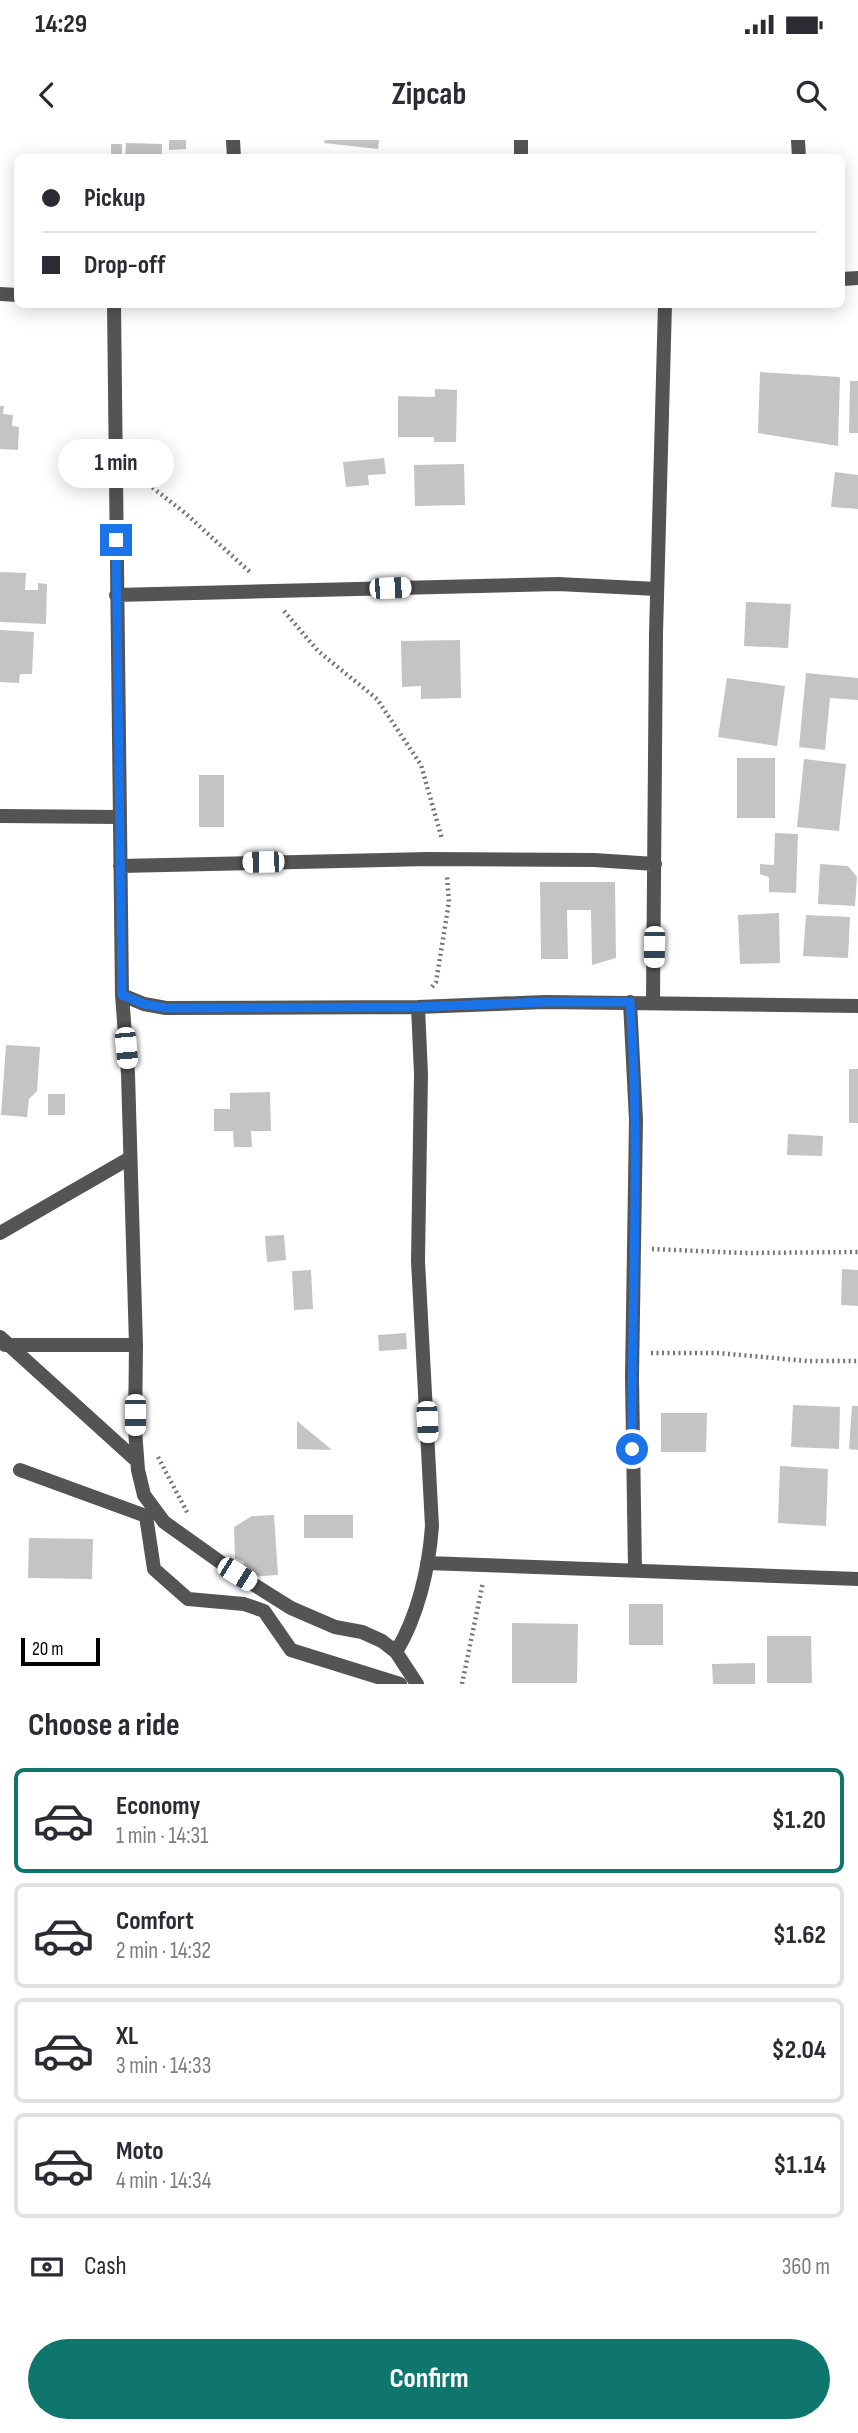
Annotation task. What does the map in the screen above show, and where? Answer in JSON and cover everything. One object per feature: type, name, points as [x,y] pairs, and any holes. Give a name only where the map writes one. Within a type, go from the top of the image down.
[{"type":"street","points":[[114,308],[122,995],[128,1074],[137,1461],[144,1495],[164,1522],[290,1608],[335,1627],[362,1632],[382,1641],[396,1651],[416,1684]]},
{"type":"street","points":[[653,1002],[657,589],[665,308]]},
{"type":"street","points":[[116,594],[558,584],[657,589]]},
{"type":"street","points":[[0,816],[120,817]]},
{"type":"street","points":[[120,866],[445,859],[594,860],[655,864]]},
{"type":"street","points":[[122,995],[144,1004],[166,1008],[418,1007],[545,1002],[858,1006]]},
{"type":"street","points":[[630,1002],[636,1120],[632,1353],[635,1570]]},
{"type":"street","points":[[396,1651],[408,1632],[427,1563],[432,1526],[418,1261],[421,1074],[418,1007]]},
{"type":"street","points":[[0,1233],[130,1158]]},
{"type":"street","points":[[3,1342],[136,1345]]},
{"type":"street","points":[[3,1342],[137,1461]]},
{"type":"street","points":[[20,1470],[146,1516],[154,1569],[188,1599],[244,1604],[264,1611],[291,1650],[400,1684]]},
{"type":"street","points":[[427,1563],[858,1579]]},
{"type":"path","points":[[115,458],[243,564],[318,652],[377,699],[421,765],[440,829],[449,902],[436,982],[418,1007]]},
{"type":"path","points":[[634,1248],[745,1253],[858,1252]]},
{"type":"path","points":[[632,1353],[718,1353],[807,1361],[858,1361]]},
{"type":"path","points":[[152,1447],[192,1522]]},
{"type":"path","points":[[462,1684],[486,1566]]},
{"type":"building","points":[[169,140],[186,140],[186,149],[169,150]]},
{"type":"building","points":[[325,140],[379,140],[378,149],[324,143]]},
{"type":"building","points":[[126,143],[162,144],[162,154],[125,154]]},
{"type":"building","points":[[111,144],[122,144],[122,154],[111,154]]},
{"type":"building","points":[[760,372],[840,377],[838,446],[758,433]]},
{"type":"building","points":[[850,381],[858,381],[858,433],[849,433]]},
{"type":"building","points":[[435,389],[457,390],[456,442],[434,442],[434,437],[398,437],[398,396],[435,397]]},
{"type":"building","points":[[0,406],[4,406],[3,414],[13,415],[12,426],[19,427],[18,450],[0,449]]},
{"type":"building","points":[[384,458],[386,474],[368,475],[369,485],[346,487],[343,462]]},
{"type":"building","points":[[464,464],[465,505],[415,506],[414,465]]},
{"type":"building","points":[[835,472],[858,475],[858,509],[831,507]]},
{"type":"building","points":[[0,572],[26,573],[25,590],[38,590],[38,583],[47,584],[46,624],[0,622]]},
{"type":"building","points":[[746,602],[791,604],[788,648],[744,646]]},
{"type":"building","points":[[0,630],[34,632],[32,674],[20,674],[19,683],[0,682]]},
{"type":"building","points":[[460,640],[461,698],[421,699],[421,686],[402,687],[401,641]]},
{"type":"building","points":[[806,673],[858,678],[858,700],[830,698],[825,750],[799,747]]},
{"type":"building","points":[[727,678],[785,686],[777,746],[718,737]]},
{"type":"building","points":[[737,758],[775,758],[775,818],[737,818]]},
{"type":"building","points":[[804,759],[846,764],[839,831],[797,827]]},
{"type":"building","points":[[199,775],[224,775],[224,827],[199,827]]},
{"type":"building","points":[[775,833],[798,834],[796,893],[769,892],[769,877],[760,874],[760,864],[774,865]]},
{"type":"building","points":[[820,864],[848,866],[857,877],[855,906],[818,904]]},
{"type":"building","points":[[540,882],[615,882],[616,958],[592,965],[591,910],[567,910],[568,959],[541,959]]},
{"type":"building","points":[[779,913],[780,963],[740,964],[738,915]]},
{"type":"building","points":[[806,915],[850,917],[848,958],[803,956]]},
{"type":"building","points":[[6,1045],[40,1047],[37,1091],[29,1099],[27,1117],[1,1115]]},
{"type":"building","points":[[849,1069],[858,1069],[858,1123],[849,1123]]},
{"type":"building","points":[[270,1092],[271,1131],[251,1131],[252,1147],[234,1147],[233,1131],[214,1131],[214,1109],[230,1109],[230,1093]]},
{"type":"building","points":[[48,1094],[65,1094],[65,1115],[48,1115]]},
{"type":"building","points":[[788,1134],[823,1136],[822,1156],[787,1155]]},
{"type":"building","points":[[284,1235],[286,1260],[267,1262],[265,1236]]},
{"type":"building","points":[[842,1269],[858,1270],[858,1306],[841,1305]]},
{"type":"building","points":[[311,1270],[313,1309],[294,1310],[292,1271]]},
{"type":"building","points":[[406,1333],[407,1349],[379,1351],[378,1335]]},
{"type":"building","points":[[793,1405],[840,1407],[839,1449],[791,1447]]},
{"type":"building","points":[[852,1406],[858,1406],[858,1450],[849,1449]]},
{"type":"building","points":[[661,1413],[707,1413],[706,1452],[661,1452]]},
{"type":"building","points":[[297,1421],[332,1450],[297,1449]]},
{"type":"building","points":[[780,1466],[828,1469],[826,1526],[778,1523]]},
{"type":"building","points":[[274,1515],[278,1575],[245,1577],[244,1562],[235,1558],[234,1527],[252,1516]]},
{"type":"building","points":[[304,1515],[353,1515],[353,1538],[304,1538]]},
{"type":"building","points":[[29,1538],[93,1539],[92,1579],[28,1578]]},
{"type":"building","points":[[629,1604],[663,1604],[663,1645],[629,1645]]},
{"type":"building","points":[[512,1623],[578,1624],[577,1683],[512,1683]]},
{"type":"building","points":[[767,1636],[811,1636],[812,1683],[767,1683]]},
{"type":"building","points":[[755,1663],[755,1684],[713,1684],[712,1664]]},
{"type":"route","points":[[116,540],[122,995],[144,1004],[166,1008],[418,1007],[630,1002],[636,1120],[632,1449]]}]
